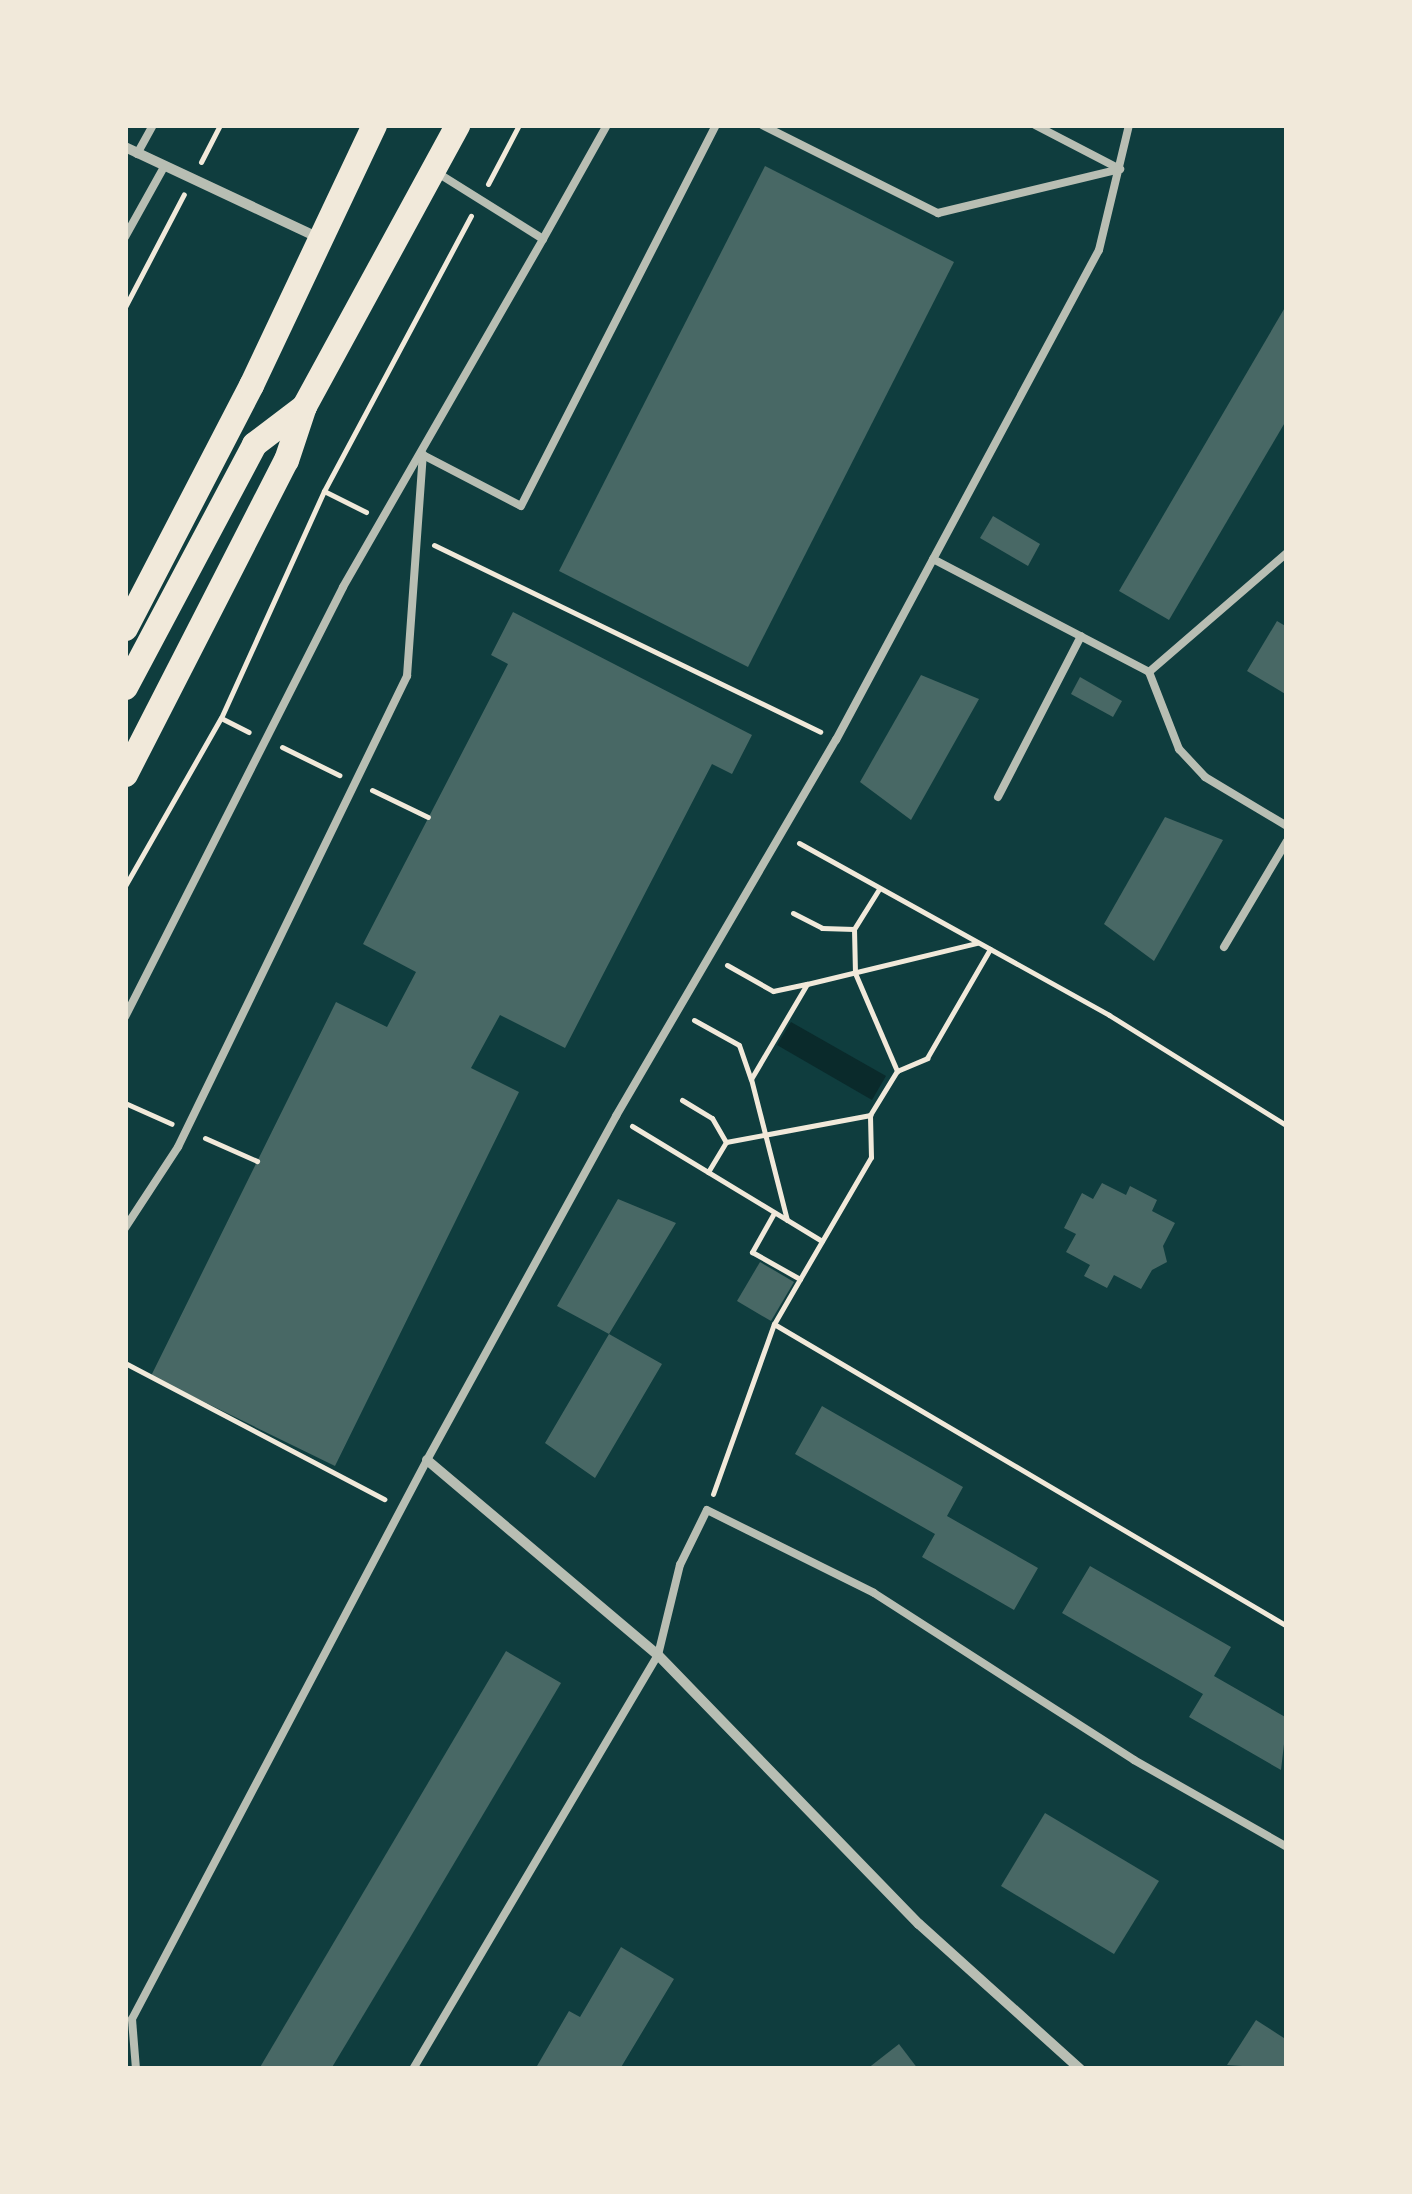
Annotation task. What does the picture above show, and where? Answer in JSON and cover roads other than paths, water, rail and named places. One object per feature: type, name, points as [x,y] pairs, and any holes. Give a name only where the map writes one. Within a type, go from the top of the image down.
[{"type":"main road","points":[[125,628],[251,385],[317,237],[374,125]]},
{"type":"main road","points":[[125,774],[286,460],[304,406],[458,125]]},
{"type":"main road","points":[[251,385],[254,444]]},
{"type":"main road","points":[[125,687],[254,444],[304,406]]},
{"type":"street","points":[[125,147],[191,182],[317,237]]},
{"type":"street","points":[[427,1460],[658,1655],[919,1924],[1080,2069]]},
{"type":"lane","points":[[137,154],[153,125]]},
{"type":"lane","points":[[125,1017],[343,586],[423,455],[608,125]]},
{"type":"lane","points":[[423,455],[522,506],[716,125]]},
{"type":"lane","points":[[762,125],[938,214],[1120,169]]},
{"type":"lane","points":[[1034,125],[1120,169]]},
{"type":"lane","points":[[136,2069],[128,2017],[616,1116],[836,740],[1099,250],[1129,125]]},
{"type":"lane","points":[[125,237],[164,167]]},
{"type":"lane","points":[[434,170],[543,239]]},
{"type":"lane","points":[[125,1228],[178,1147],[407,676],[421,538],[423,455]]},
{"type":"lane","points":[[1149,672],[1287,553]]},
{"type":"lane","points":[[933,559],[1149,672],[1178,748],[1205,777],[1287,826]]},
{"type":"lane","points":[[998,797],[1081,636]]},
{"type":"lane","points":[[1224,948],[1287,841]]},
{"type":"lane","points":[[413,2069],[658,1655],[680,1566],[707,1510],[874,1593],[1134,1760],[1287,1846]]},
{"type":"water","points":[[791,1022],[886,1076],[872,1100],[777,1045]]}]
